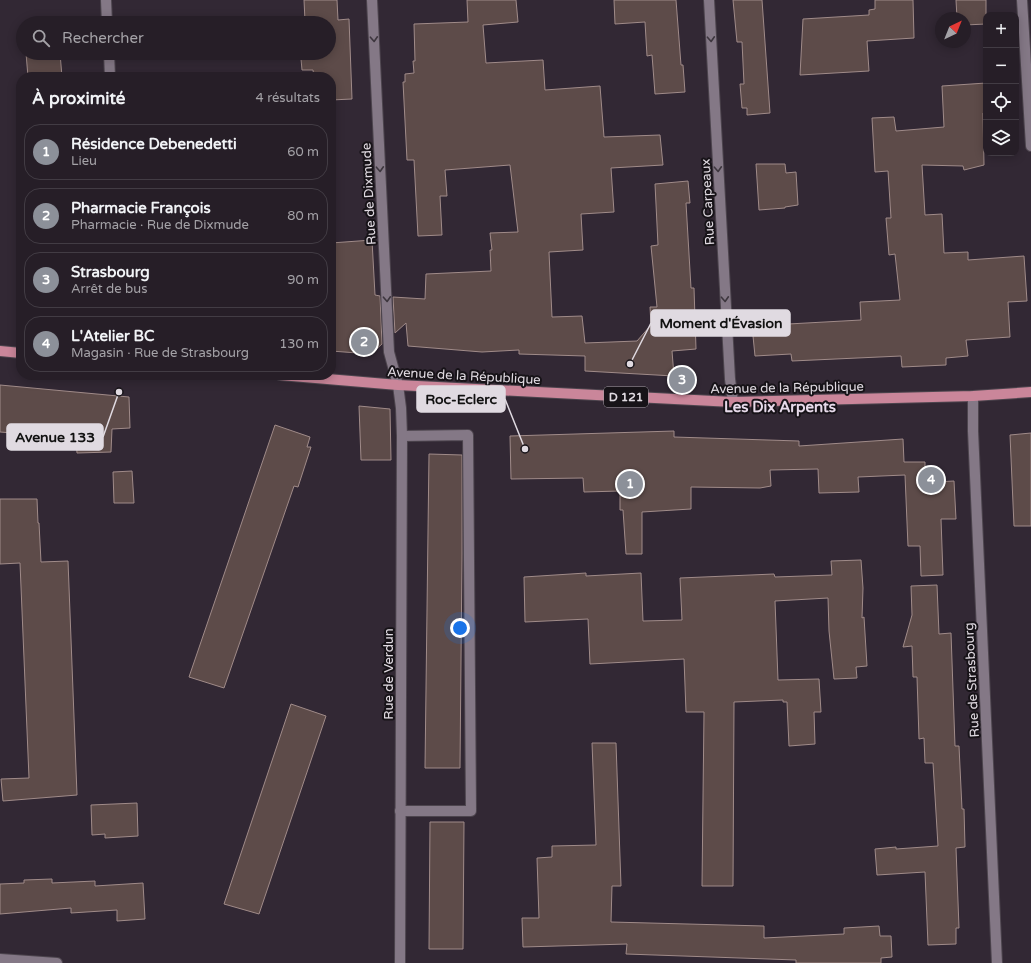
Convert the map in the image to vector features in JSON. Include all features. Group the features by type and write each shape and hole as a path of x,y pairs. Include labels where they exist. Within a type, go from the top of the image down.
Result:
{"main road":[{"path":"0,351 16,353"},
{"name":"Avenue de la République","path":"336,380 398,385 733,402 973,396 1031,392"}],"street":[{"path":"106,0 107,16"},
{"name":"Rue de Dixmude","path":"372,0 389,352 398,385"},
{"name":"Rue Carpeaux","path":"709,0 729,371 733,402"},
{"path":"1022,0 1031,146"},
{"path":"109,60 110,72"},
{"name":"Rue de Verdun","path":"398,385 402,436 400,963"},
{"name":"Rue de Strasbourg","path":"973,396 973,431 997,963"},
{"path":"400,811 471,811 468,435 402,436"},
{"path":"0,959 57,963"}],"building":[{"path":"304,0 337,0 338,20 349,19 352,99 336,100 336,72 313,72 313,70 302,70 301,60 336,60 336,16 305,16"},
{"path":"467,0 516,0 518,22 483,25 486,63 543,60 545,90 600,86 604,137 660,135 663,165 611,168 614,212 581,214 583,250 549,252 552,317 582,316 585,343 637,341 651,325 650,307 657,307 651,246 658,245 655,184 688,181 690,203 686,203 691,288 694,288 696,349 672,351 674,376 585,371 585,356 519,354 519,350 482,352 408,346 406,323 395,333 393,297 425,299 426,274 491,271 490,250 492,250 490,233 518,232 510,165 445,170 447,196 440,196 442,235 418,236 414,160 407,160 403,82 405,82 405,74 414,73 414,24 468,22"},
{"path":"614,0 676,0 681,65 683,65 685,92 655,94 652,55 647,56 645,22 615,24"},
{"path":"733,0 762,0 770,113 747,115 747,108 742,108 740,84 744,84 742,42 737,42"},
{"path":"875,0 913,0 914,38 867,41 869,71 800,75 803,19 869,15 869,10 875,9"},
{"path":"956,0 986,0 986,12 983,12 983,24 971,25 971,12 957,12"},
{"path":"27,60 61,60 62,72 28,72"},
{"path":"983,83 984,165 964,170 963,166 922,165 925,215 942,214 944,253 968,252 968,260 1024,256 1027,301 1008,302 1010,337 966,340 968,356 946,358 946,365 902,367 901,356 792,361 791,354 755,356 752,326 861,320 860,302 900,300 895,254 889,255 886,218 891,218 888,171 875,172 872,118 894,117 896,131 944,127 942,86"},
{"path":"756,164 785,164 786,173 796,172 798,205 785,208 759,210"},
{"path":"372,240 375,295 380,296 382,344 371,354 336,351 336,243"},
{"path":"0,385 129,397 130,428 112,429 111,452 77,453 76,438 0,432"},
{"path":"359,406 390,409 391,460 361,460"},
{"path":"275,425 310,437 307,447 311,447 298,487 294,486 224,688 189,677"},
{"path":"674,431 674,437 799,441 799,446 903,439 904,462 925,462 925,472 935,471 935,482 954,481 956,519 941,519 943,575 921,576 920,546 908,546 905,475 858,477 859,492 819,493 818,469 770,470 771,486 760,488 691,487 691,509 642,512 642,554 626,554 623,510 620,510 620,491 584,492 583,478 511,479 510,436"},
{"path":"1031,433 1031,526 1014,526 1010,435"},
{"path":"429,454 462,455 460,768 425,768"},
{"path":"132,471 134,503 114,503 113,472"},
{"path":"0,499 37,499 41,562 68,561 77,795 3,801 1,779 29,778 20,563 0,564"},
{"path":"861,560 863,588 862,618 864,617 867,666 856,667 857,678 834,679 829,631 828,598 775,601 778,680 819,679 821,712 814,712 815,744 789,746 787,702 783,702 783,700 734,702 733,886 702,886 704,712 686,712 684,659 590,664 588,619 525,622 524,577 586,573 586,576 641,573 643,621 682,620 680,578 774,574 775,577 832,575 831,561"},
{"path":"937,585 939,634 951,633 955,746 959,746 962,809 964,809 965,847 956,848 959,928 956,928 956,944 928,945 925,872 877,875 875,849 938,846 933,763 925,763 924,738 919,739 917,677 913,677 912,646 903,647 912,615 911,586"},
{"path":"291,704 326,716 259,914 224,904"},
{"path":"592,743 616,743 621,886 612,886 611,922 764,926 764,938 844,934 844,928 879,926 880,936 891,936 892,957 881,958 881,963 796,963 796,960 626,954 627,944 523,947 522,918 539,918 537,858 552,857 552,846 596,845"},
{"path":"137,803 138,836 105,838 105,834 92,835 91,805"},
{"path":"430,822 464,822 463,949 429,949"},
{"path":"52,879 52,883 95,881 95,886 143,883 145,919 117,921 117,910 71,913 71,908 0,914 0,884 24,883 24,880"}],"place":[{"name":"Pharmacie François","path":"364,342"},
{"name":"Moment d'Évasion","path":"630,364"},
{"name":"Strasbourg","path":"682,380"},
{"name":"Avenue 133","path":"119,392"},
{"name":"Roc-Eclerc","path":"525,449"},
{"name":"L'Atelier BC","path":"931,480"},
{"name":"Résidence Debenedetti","path":"630,484"}],"district":[{"name":"Les Dix Arpents","path":"780,407"}]}
